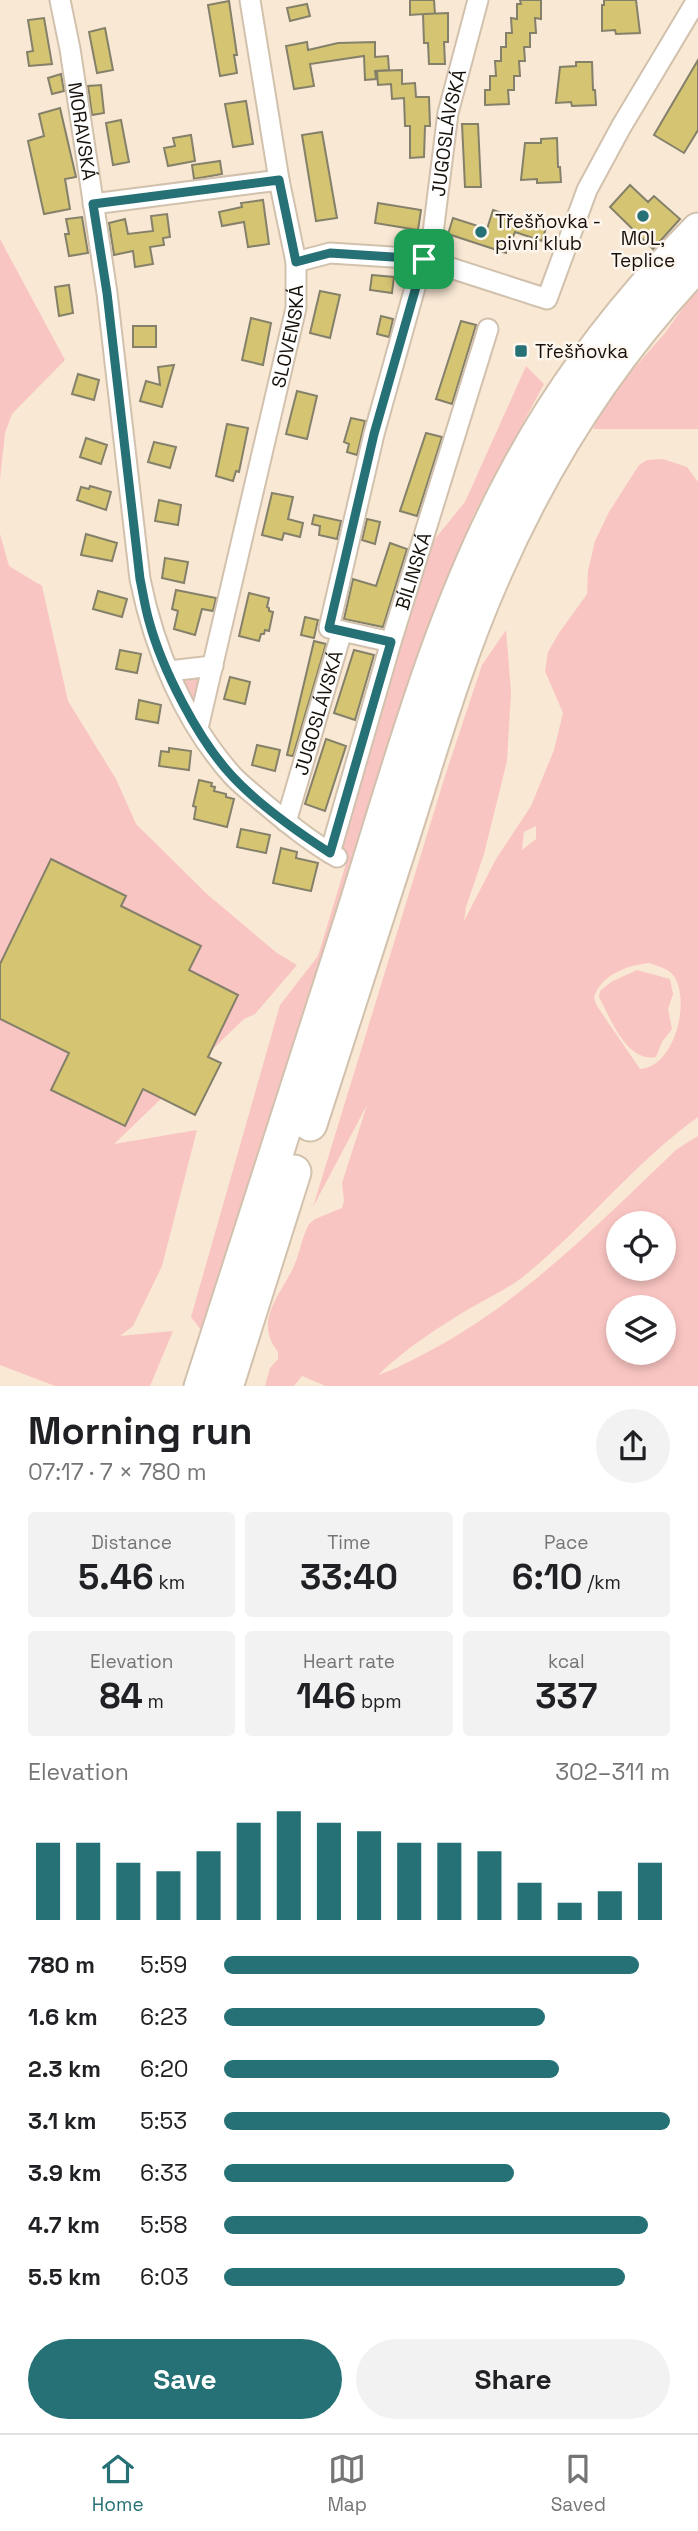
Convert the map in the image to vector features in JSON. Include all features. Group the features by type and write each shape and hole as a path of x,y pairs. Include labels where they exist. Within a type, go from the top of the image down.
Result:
{"highway":[{"path":"201,1386 402,760 473,560 515,475 556,403 618,319 698,230"},
{"path":"226,1386 429,756 476,618 495,572 547,466 599,384 654,312 698,264"}],"street":[{"name":"MORAVSKÁ","path":"60,0 70,49 107,293 140,579 149,622 181,699 233,777 286,822 334,855"},
{"name":"SLOVENSKÁ","path":"198,728 296,308 296,262 279,180 250,0"},
{"name":"JUGOSLÁVSKÁ","path":"286,822 342,631 329,628 374,434 424,259 432,241 448,113 478,0"},
{"path":"296,262 330,253 424,259 547,299 587,190 621,127 697,0"},
{"path":"93,204 279,180"},
{"name":"BÍLINSKÁ","path":"334,855 391,642 488,329"},
{"path":"342,631 391,642"},
{"path":"169,671 213,666"}],"shaded area":[{"path":"0,239 65,360 12,414 5,433 0,479"},
{"path":"698,287 698,429 593,429 606,400 665,333"},
{"path":"526,366 544,384 473,516 436,612 252,1190 201,1330 191,1317 280,1005 318,956 348,857 336,841 425,551 465,502"},
{"path":"663,459 687,467 698,482 698,1117 652,1154 568,1237 524,1276 436,1330 378,1375 435,1348 501,1306 606,1217 606,1281 676,1281 676,1211 612,1211 677,1149 698,1136 698,1386 326,1386 302,1376 294,1386 265,1386 270,1368 278,1359 278,1352 268,1329 272,1308 294,1266 309,1224 342,1208 342,1183 367,1105 313,1207 445,776 482,665 506,630 511,692 507,761 464,921 496,859 531,806 554,750 563,713 545,671 548,652 587,594 588,571 595,541 609,512 639,465 647,460","holes":["536,826 536,839 522,850 524,832","649,963 662,967 673,975 678,986 680,1015 676,1031 662,1057 652,1066 640,1069 594,998 602,983 624,969"]},
{"path":"0,534 9,566 42,586 68,701 116,779 136,824 208,895 277,953 297,965 255,1014 244,1019 114,1144 197,1130 162,1266 133,1326 120,1336 173,1331 150,1386 55,1386 0,1365"},
{"path":"187,675 201,680 202,696 192,705 182,680"},
{"path":"637,970 670,979 673,994 668,1009 672,1029 662,1042 656,1057 645,1057 628,1046 614,1027 599,997 600,991 611,982"}],"building":[{"path":"410,0 434,0 435,14 448,13 448,42 444,42 445,64 429,64 428,43 424,43 423,14 410,15"},
{"path":"520,0 541,0 541,19 535,18 536,33 530,33 530,47 524,47 525,61 519,61 520,76 514,76 514,90 508,90 509,104 485,105 485,90 490,90 490,76 496,76 495,61 501,61 501,47 506,47 506,33 512,33 511,18 517,19 517,4 521,4"},
{"path":"604,0 636,0 640,33 616,34 615,30 602,31"},
{"path":"229,1 237,73 220,76 208,5"},
{"path":"307,4 310,16 290,21 287,8"},
{"path":"44,18 52,64 29,66 27,52 33,51 28,20"},
{"path":"105,28 113,70 97,73 89,32"},
{"path":"307,42 308,50 338,43 375,42 375,57 388,56 389,70 375,71 376,79 365,80 364,56 310,64 314,86 294,89 286,46"},
{"path":"698,60 698,130 684,153 654,135"},
{"path":"576,62 592,62 596,105 572,106 571,102 556,103 560,67 576,66"},
{"path":"402,70 402,84 415,83 416,97 429,97 430,126 425,126 424,157 410,158 410,126 405,126 404,98 392,99 391,84 378,85 377,71"},
{"path":"61,74 64,91 52,94 48,78"},
{"path":"101,85 104,113 92,115 88,86"},
{"path":"246,101 253,144 233,147 225,104"},
{"path":"60,108 76,177 65,179 70,209 44,214 28,141 44,136 39,114"},
{"path":"121,120 129,162 113,165 106,123"},
{"path":"462,124 478,124 481,187 465,187"},
{"path":"322,132 337,218 316,221 302,135"},
{"path":"191,135 195,161 168,166 164,148 175,146 173,138"},
{"path":"557,138 561,182 537,183 537,179 521,180 525,143 541,143 541,139"},
{"path":"220,161 222,174 194,179 192,165"},
{"path":"630,185 648,202 654,196 680,219 653,249 610,207"},
{"path":"263,200 269,244 248,247 244,222 222,226 219,212 242,207 241,203"},
{"path":"378,203 421,210 418,230 375,223"},
{"path":"493,210 546,228 542,241 515,232 506,253 448,234 453,218 487,229"},
{"path":"167,214 170,237 163,238 164,245 150,247 153,264 135,267 133,251 114,255 109,223 125,219 128,234 153,231 151,216"},
{"path":"82,217 88,253 69,256 65,234 69,234 66,219"},
{"path":"372,275 394,277 392,293 370,290"},
{"path":"69,285 73,313 59,316 55,287"},
{"path":"320,291 340,295 330,338 310,333"},
{"path":"381,316 393,319 389,337 377,334"},
{"path":"251,318 271,323 263,365 242,360"},
{"path":"461,321 476,325 452,404 436,399"},
{"path":"133,326 156,326 156,347 133,347"},
{"path":"174,365 162,407 140,401 146,381 160,385 158,367"},
{"path":"78,374 99,380 94,400 72,394"},
{"path":"297,391 317,396 307,439 286,434"},
{"path":"351,418 365,421 357,455 347,452 349,444 344,442"},
{"path":"227,424 248,428 239,472 236,471 233,481 216,476"},
{"path":"426,433 442,437 417,516 400,511"},
{"path":"86,438 107,445 101,464 80,457"},
{"path":"154,442 176,447 170,468 148,462"},
{"path":"90,486 111,492 106,510 77,500 81,487 89,489"},
{"path":"272,493 293,497 288,519 303,523 300,537 284,533 282,540 262,535"},
{"path":"159,500 181,505 178,525 155,521"},
{"path":"314,515 341,521 337,539 319,535 320,526 312,524"},
{"path":"367,519 380,522 375,544 362,540"},
{"path":"86,534 117,543 112,561 81,555"},
{"path":"390,543 407,549 383,627 344,619 353,579 376,586"},
{"path":"165,558 188,562 184,583 162,578"},
{"path":"176,590 216,598 213,611 202,609 195,635 174,629 178,611 172,609"},
{"path":"98,591 127,599 122,617 93,609"},
{"path":"249,593 269,598 267,607 273,612 269,631 265,630 264,634 261,634 259,641 239,636"},
{"path":"305,617 318,620 314,638 301,635"},
{"path":"314,641 326,644 293,756 287,755"},
{"path":"120,650 141,654 137,673 116,669"},
{"path":"354,650 374,655 355,720 334,713"},
{"path":"230,677 250,682 245,704 224,699"},
{"path":"139,700 161,705 158,723 136,719"},
{"path":"326,739 346,746 325,811 305,804"},
{"path":"257,745 280,750 275,771 252,765"},
{"path":"169,748 191,751 189,770 159,766 161,751 169,752"},
{"path":"199,780 212,783 214,791 234,799 227,827 194,819 196,807 193,806"},
{"path":"241,829 270,835 266,853 237,847"},
{"path":"281,848 297,852 296,858 318,863 311,891 273,883"},
{"path":"51,859 126,896 121,906 201,946 189,970 238,995 208,1057 221,1063 195,1115 143,1089 125,1126 51,1090 69,1053 0,1019 0,964"}],"place":[{"name":"MOL, Teplice","path":"643,216"},
{"name":"Třešňovka - pivní klub","path":"481,232"},
{"name":"Třešňovka","path":"521,351"}],"route":[{"path":"279,180 296,262 330,253 424,259 374,434 329,628 391,642 330,853 295,830 233,777 181,699 149,622 140,579 107,293 93,204 279,180"}]}
